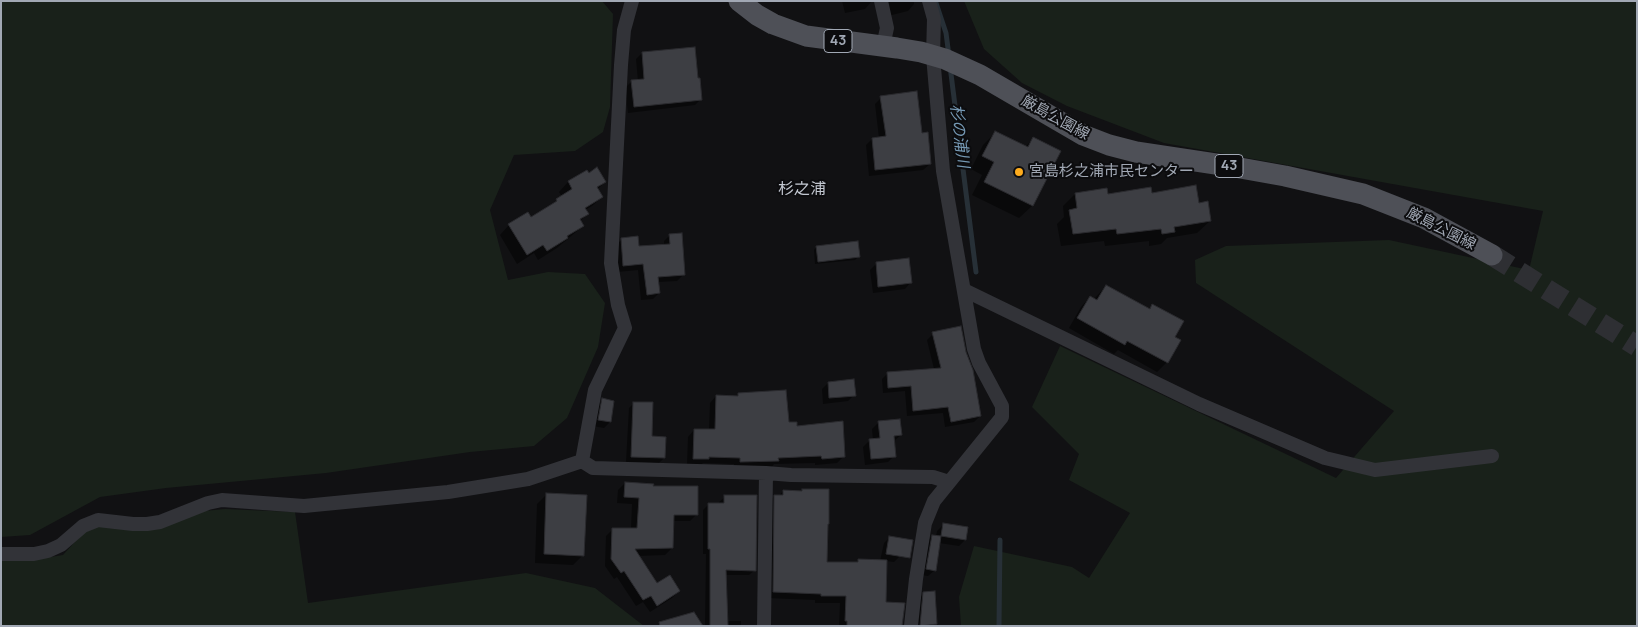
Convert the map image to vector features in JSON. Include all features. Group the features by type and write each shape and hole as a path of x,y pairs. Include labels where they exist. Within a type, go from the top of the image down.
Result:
{"main road":[{"name":"厳島公園線","path":"739,1 758,15 789,31 823,39 883,46 939,57 971,70 1082,135 1109,145 1136,152 1285,176 1364,194 1424,218 1492,255"}],"street":[{"path":"582,461 595,390 625,328 618,306 611,263 621,65 624,30 632,1"},
{"path":"881,1 887,28 883,46"},
{"path":"911,626 925,523 934,500 1002,417 1002,406 979,363 974,349 943,171 939,57 934,18 929,1"},
{"path":"964,290 1199,404 1325,458 1375,470 1492,456"},
{"path":"582,461 592,468 791,475 933,477 949,482"},
{"path":"1,554 34,554 48,551 61,545 83,526 98,520 133,524 160,522 201,505 222,500 304,506 448,492 528,479 582,461"},
{"path":"764,626 766,473"}],"shaded area":[{"path":"1,1 602,1 613,14 610,107 603,132 575,151 514,155 490,210 508,280 548,272 585,274 605,303 598,347 567,418 534,446 470,452 326,473 166,488 100,497 30,535 1,537"},
{"path":"964,1 1637,1 1637,626 961,626 959,597 974,546 1072,567 1089,578 1130,513 1069,480 1079,454 1032,407 1060,346 1336,478 1394,411 1196,283 1195,260 1226,246 1389,240 1529,270 1543,211 1164,143 1067,106 1022,83 984,49"},
{"path":"225,509 295,512 308,603 526,573 595,588 644,626 1,626 1,561 38,559 63,555 82,534 99,525 137,531 162,528 193,512"}],"building":[{"path":"695,47 702,100 634,107 631,80 644,79 642,52"},
{"path":"917,91 922,133 928,132 931,164 875,170 872,138 886,136 880,96"},
{"name":"宮島杉之浦市民センター","path":"995,131 1028,147 1033,137 1061,151 1033,206 984,182 994,162 982,156"},
{"path":"597,167 606,182 597,187 603,197 585,208 589,214 580,219 584,226 547,251 543,245 527,255 508,224 528,212 531,217 557,201 556,199 572,189 568,181 587,170 589,173"},
{"path":"1196,185 1199,203 1208,201 1211,221 1174,227 1175,232 1162,234 1161,229 1117,234 1116,229 1073,234 1069,210 1077,208 1075,193 1107,188 1108,194 1151,187 1152,193"},
{"path":"682,233 685,275 658,277 660,293 647,295 643,264 623,266 621,238 638,236 639,246 670,244 669,234"},
{"path":"858,241 860,257 818,262 816,246"},
{"path":"909,258 912,283 878,287 876,262"},
{"path":"1106,285 1150,309 1152,304 1184,321 1175,337 1181,340 1168,363 1127,341 1125,345 1077,318 1090,296 1097,300"},
{"path":"961,326 966,352 973,370 981,416 951,422 948,407 913,411 911,386 888,388 887,372 941,368 932,332"},
{"path":"854,379 856,396 829,398 828,382"},
{"path":"786,390 789,422 797,422 797,426 843,421 845,457 822,459 821,456 778,458 779,461 740,462 740,458 709,457 709,459 693,459 694,429 715,429 716,395 738,396 738,393"},
{"path":"602,398 614,401 611,422 598,420"},
{"path":"633,402 653,402 652,436 666,437 665,458 631,457"},
{"path":"900,419 902,435 894,436 896,457 871,459 869,439 880,438 878,421"},
{"path":"625,482 654,484 653,486 698,486 698,515 674,515 673,548 635,549 657,583 670,575 680,591 657,606 651,596 643,600 624,571 621,573 611,559 612,528 637,528 639,498 624,497"},
{"path":"802,489 829,489 827,562 858,562 858,559 887,560 886,602 905,603 902,626 847,626 847,621 845,621 846,596 773,592 774,495 783,495 783,490 802,491"},
{"path":"546,493 587,495 584,556 544,554"},
{"path":"724,495 757,495 756,571 726,570 728,626 710,626 708,503 724,503"},
{"path":"943,523 968,527 966,540 941,536"},
{"path":"932,535 941,536 936,571 926,569"},
{"path":"889,536 913,540 910,558 886,554"},
{"path":"935,591 937,624 920,626 923,592"},
{"path":"694,612 703,626 660,626 659,622"}],"waterway":[{"name":"杉の浦川","path":"936,3 946,33 949,56"},
{"name":"杉の浦川","path":"950,66 976,272"},
{"name":"杉の浦川","path":"999,626 1000,540"}],"tunnel":[{"path":"1492,255 1637,346"}],"place":[{"name":"宮島杉之浦市民センター","path":"1019,172"}],"district":[{"name":"杉之浦","path":"802,190"}]}
